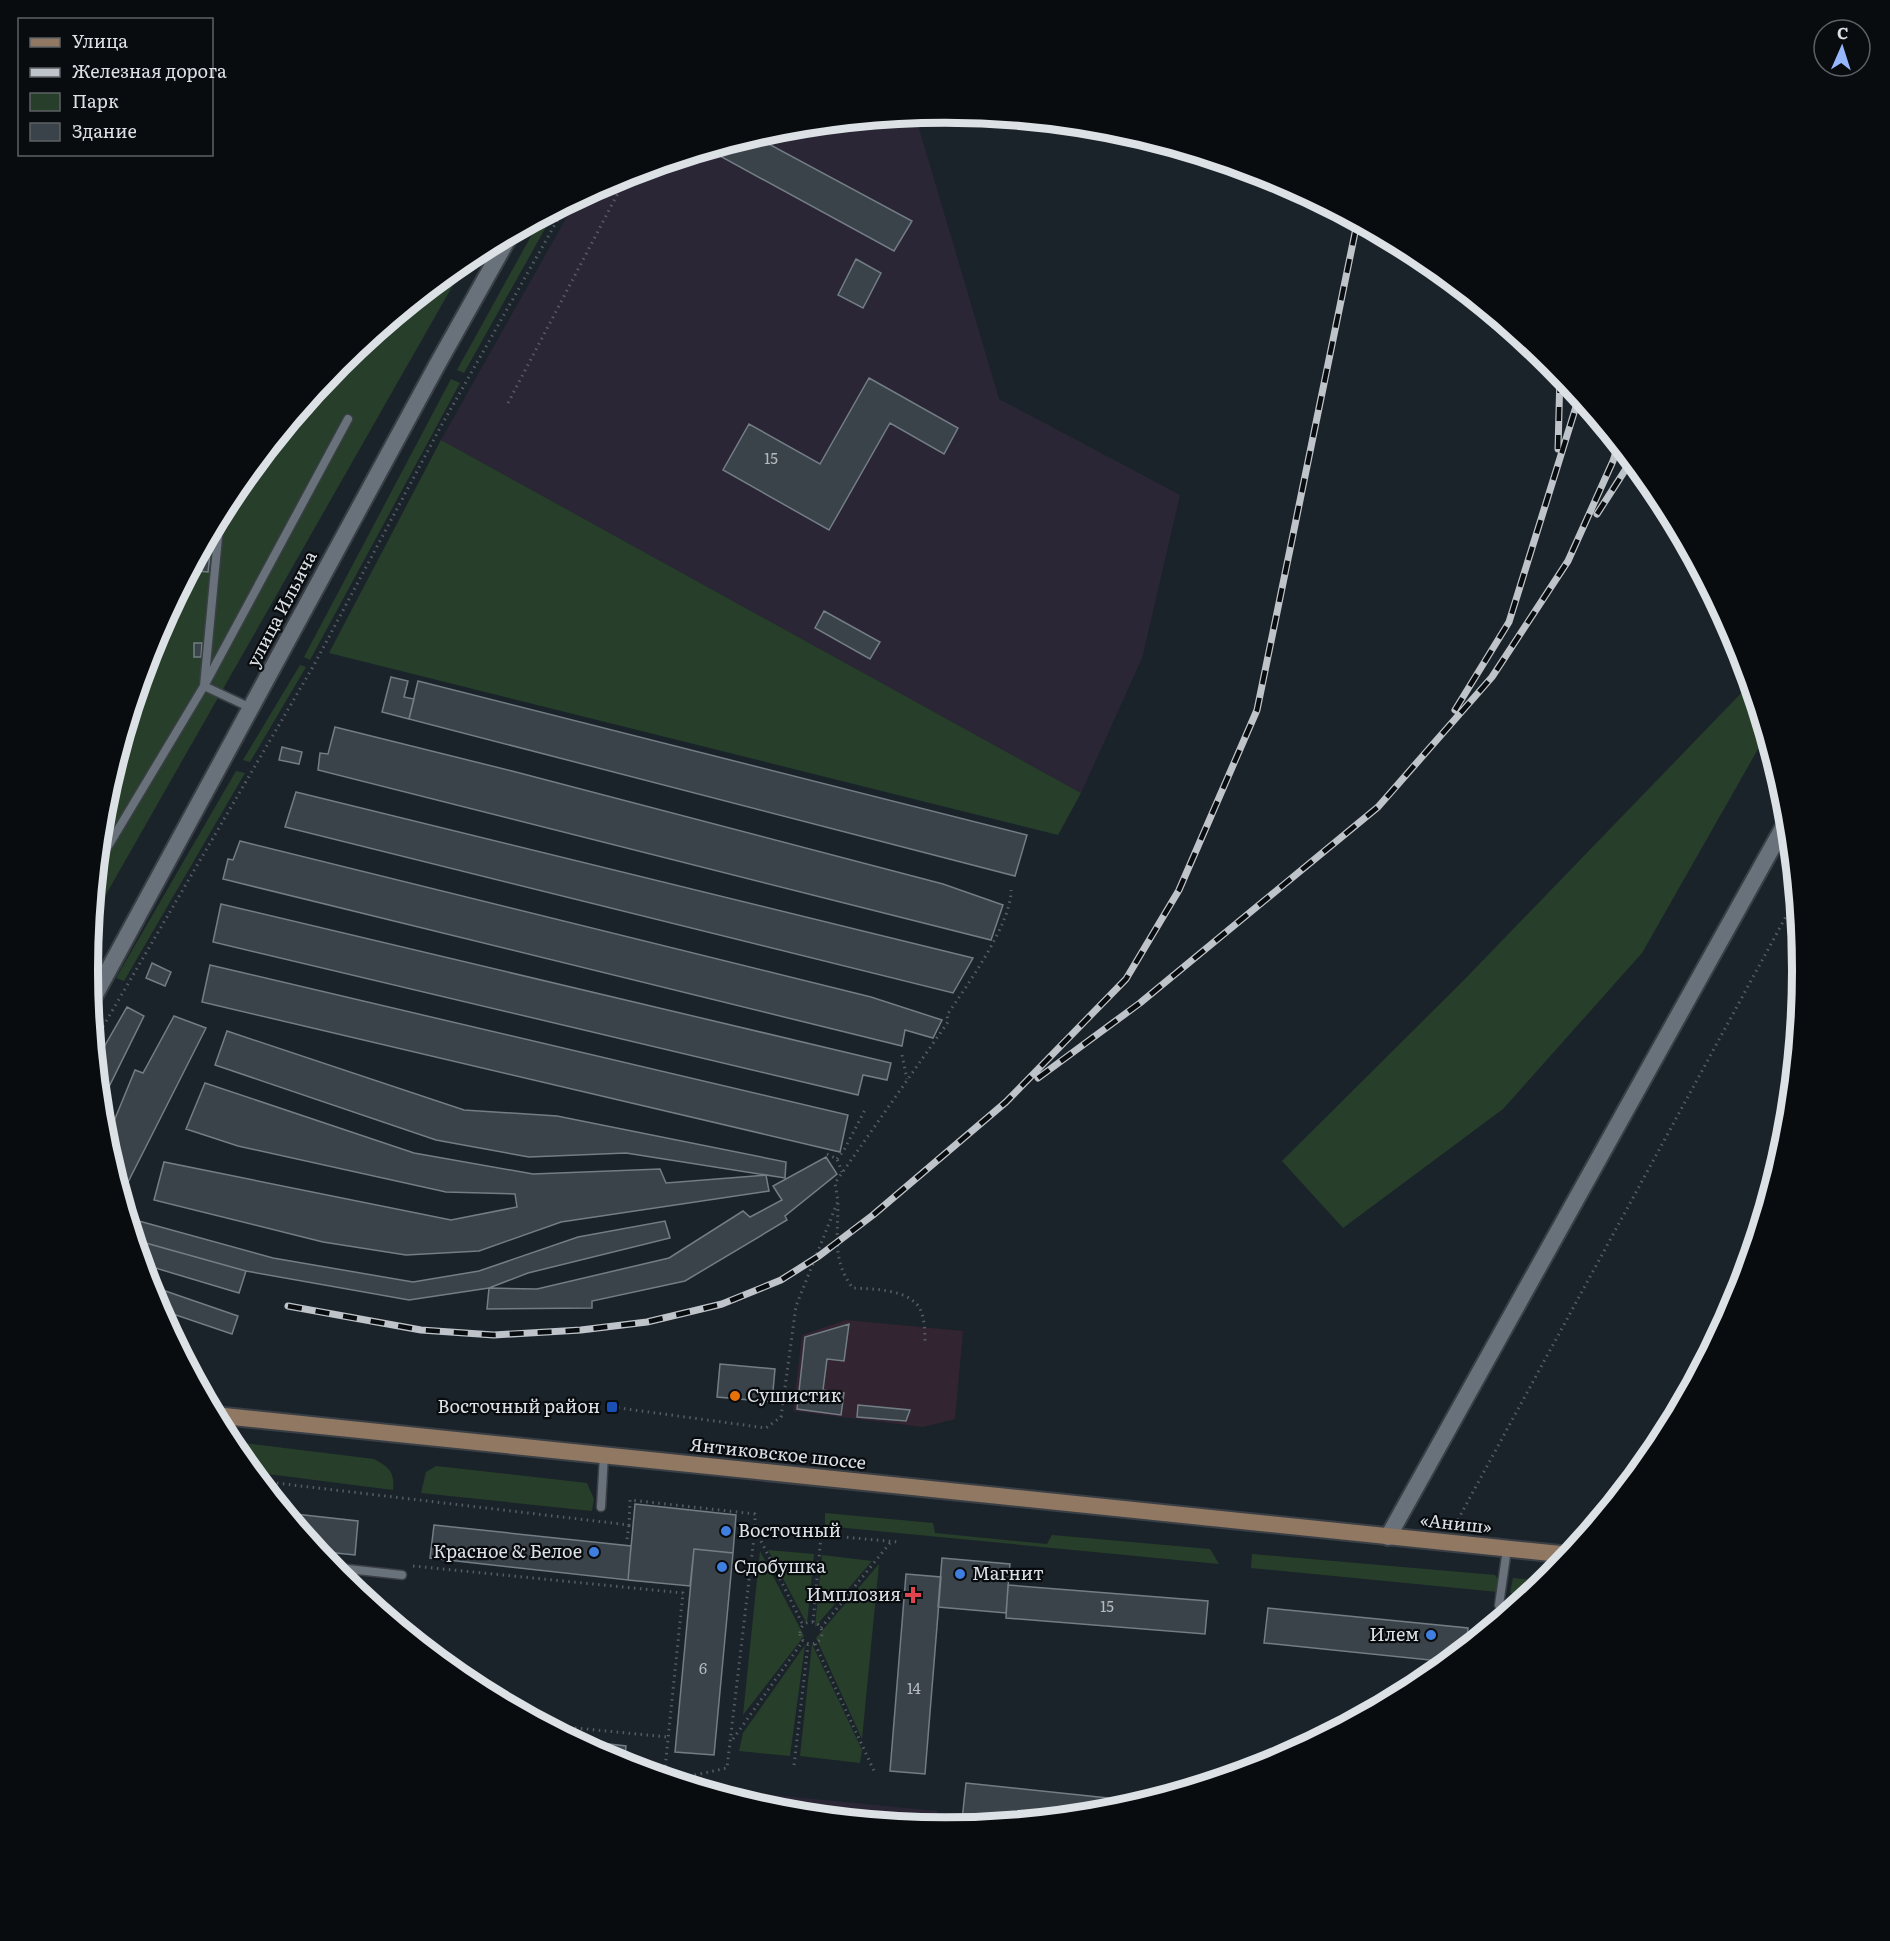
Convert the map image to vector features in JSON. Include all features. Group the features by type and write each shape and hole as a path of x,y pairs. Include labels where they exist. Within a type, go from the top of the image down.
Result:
{"main road":[{"name":"Янтиковское шоссе","path":"225,1416 1338,1531"},
{"name":"«Аниш»","path":"1338,1531 1559,1554"}],"street":[{"name":"улица Ильича","path":"98,989 502,248"},
{"path":"1388,1537 1780,832"}],"lane":[{"path":"107,848 204,686 348,419"},
{"path":"204,686 218,535"},
{"path":"204,686 251,708"},
{"path":"601,1507 604,1455"},
{"path":"1499,1605 1507,1549"},
{"path":"345,1569 402,1575"}],"path":[{"path":"508,403 621,188"},
{"path":"100,1032 314,665 440,428 560,215"},
{"path":"925,1344 920,1308 909,1298 869,1289 853,1288 843,1276 838,1257 838,1201 835,1183 948,1022 947,1015 1002,927 1011,902 1011,890"},
{"path":"1446,1543 1790,909"},
{"path":"902,1055 907,1079"},
{"path":"837,1159 866,1108"},
{"path":"827,1154 837,1159 843,1172"},
{"path":"612,1407 766,1428 781,1417 796,1306 838,1201"},
{"path":"270,1482 629,1525"},
{"path":"627,1539 630,1500 756,1514 727,1768 686,1777"},
{"path":"755,1530 898,1542"},
{"path":"755,1530 803,1625"},
{"path":"813,1622 821,1536"},
{"path":"821,1628 890,1542"},
{"path":"403,1565 683,1593 666,1770"},
{"path":"813,1622 821,1628 822,1635 815,1644 808,1645 803,1641 800,1631 803,1625 813,1622"},
{"path":"732,1740 803,1641"},
{"path":"815,1644 875,1773"},
{"path":"794,1765 808,1645"},
{"path":"562,1727 668,1737"}],"shaded area":[{"path":"918,124 999,399 1180,495 1142,658 1081,793 441,440 571,210 673,168 726,152 780,139 834,130"},
{"path":"846,1320 963,1331 955,1419 923,1427 793,1411 802,1335"},
{"path":"737,1792 937,1811 937,1818 834,1811"}],"green space":[{"path":"549,222 464,373 457,370 535,229"},
{"path":"457,278 100,905 114,805 126,751 142,698 162,646 211,547 240,500 308,412 386,333"},
{"path":"451,379 460,383 310,660 304,657"},
{"path":"441,440 1081,793 1058,835 329,653"},
{"path":"300,665 306,667 250,762 243,760"},
{"path":"1745,689 1762,743 1642,953 1503,1109 1343,1228 1282,1161 1465,979"},
{"path":"236,771 245,773 124,981 116,978"},
{"path":"241,1443 374,1459 392,1474 393,1490 264,1474"},
{"path":"436,1466 587,1483 594,1499 592,1511 421,1493 426,1472"},
{"path":"825,1513 933,1523 935,1533 1047,1544 1052,1535 1210,1549 1219,1564 825,1526"},
{"path":"768,1550 814,1554 807,1624"},
{"path":"760,1551 804,1636 743,1715"},
{"path":"1252,1554 1495,1575 1498,1580 1498,1592 1251,1568"},
{"path":"822,1555 872,1561 815,1627"},
{"path":"879,1564 862,1739 816,1638"},
{"path":"1513,1578 1534,1580 1519,1594 1510,1593"},
{"path":"812,1644 862,1750 860,1763 800,1756"},
{"path":"805,1645 790,1756 739,1751 743,1733"}],"building":[{"path":"766,142 912,221 894,251 717,155"},
{"path":"856,259 881,273 863,308 838,295"},
{"path":"869,378 958,428 944,454 890,423 829,530 723,470 749,424 820,464"},
{"path":"207,554 210,554 208,572 198,571"},
{"path":"824,611 880,642 870,659 815,628"},
{"path":"194,643 202,643 201,657 194,657"},
{"path":"391,677 408,681 404,697 414,699 409,719 382,712"},
{"path":"418,681 1027,835 1015,876 409,719"},
{"path":"335,727 943,884 1003,905 991,940 318,770 320,753 328,754"},
{"path":"282,747 302,752 299,764 279,760"},
{"path":"296,792 973,958 953,993 285,827"},
{"path":"240,841 871,997 942,1020 933,1038 905,1030 902,1046 223,879 228,859 233,860"},
{"path":"221,904 891,1063 887,1080 863,1075 858,1095 213,942"},
{"path":"152,963 171,972 165,986 146,978"},
{"path":"210,965 848,1115 840,1152 202,1002"},
{"path":"127,1007 144,1016 107,1091 102,1051"},
{"path":"174,1016 206,1028 125,1187 112,1125 135,1070 143,1073"},
{"path":"227,1031 464,1110 557,1116 786,1162 785,1178 626,1153 529,1157 436,1140 215,1065"},
{"path":"205,1083 414,1153 533,1174 660,1169 666,1183 766,1175 769,1191 561,1222 479,1251 406,1255 323,1242 154,1200 164,1162 451,1220 517,1207 515,1194 446,1192 238,1146 186,1129"},
{"path":"826,1157 837,1174 785,1216 787,1220 685,1281 592,1301 592,1308 487,1309 489,1288 537,1289 669,1258 743,1211 750,1217 782,1200 773,1186"},
{"path":"135,1220 273,1258 413,1282 479,1271 578,1237 665,1221 670,1238 528,1273 489,1288 409,1300 246,1271 142,1242"},
{"path":"142,1242 246,1271 239,1293 151,1267"},
{"path":"160,1289 238,1316 232,1334 170,1313"},
{"path":"849,1324 844,1361 827,1359 823,1390 844,1393 841,1415 797,1409 805,1337"},
{"path":"720,1364 775,1369 772,1402 717,1397"},
{"path":"858,1405 910,1410 906,1421 857,1417"},
{"path":"635,1504 736,1515 733,1553 694,1549 690,1586 628,1580"},
{"path":"296,1514 358,1521 355,1555 330,1552"},
{"path":"434,1525 631,1546 628,1580 430,1558"},
{"path":"694,1549 733,1553 714,1755 675,1752"},
{"path":"942,1558 1010,1564 1006,1613 938,1607"},
{"path":"906,1574 941,1577 925,1774 890,1771"},
{"path":"1008,1585 1208,1601 1205,1634 1006,1618"},
{"path":"1268,1608 1468,1628 1467,1638 1436,1661 1264,1643"},
{"path":"597,1743 626,1746 625,1755"},
{"path":"966,1783 1121,1799 1056,1811 962,1817"}],"railway":[{"path":"288,1306 421,1330 494,1335 581,1330 647,1322 722,1304 781,1280 819,1256 873,1215 1006,1102 1126,979 1179,890 1257,710 1356,230"},
{"path":"1558,449 1560,388"},
{"path":"1455,710 1509,622 1576,406"},
{"path":"1038,1078 1140,1003 1378,807 1492,677 1568,561 1615,453"},
{"path":"1597,514 1627,468"}],"place":[{"name":"Сушистик","path":"735,1396"},
{"name":"Восточный район","path":"612,1407"},
{"name":"Восточный","path":"726,1531"},
{"name":"Красное & Белое","path":"594,1552"},
{"name":"Сдобушка","path":"722,1567"},
{"name":"Магнит","path":"960,1574"},
{"name":"Имплозия","path":"913,1595"},
{"name":"Илем","path":"1431,1635"}]}
